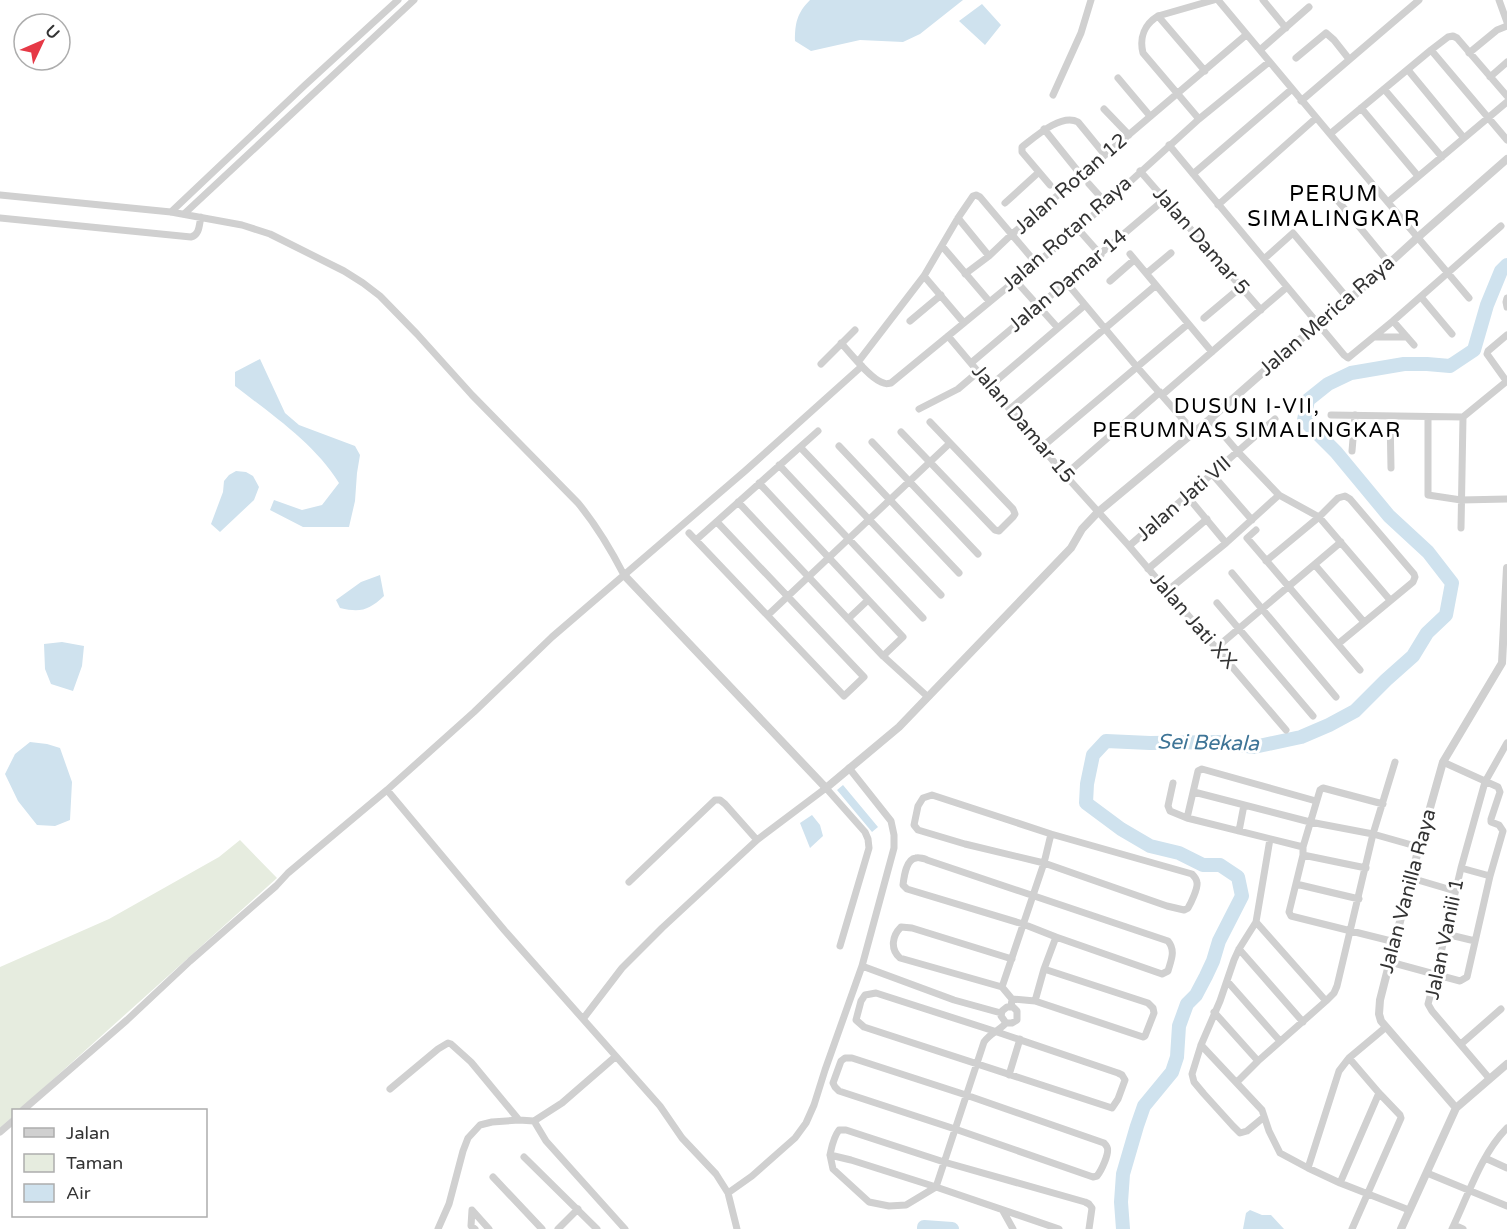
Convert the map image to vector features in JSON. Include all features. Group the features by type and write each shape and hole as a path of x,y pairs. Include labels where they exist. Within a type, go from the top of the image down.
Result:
{"street":[{"path":"171,212 398,0"},
{"path":"184,214 414,0"},
{"path":"1053,95 1081,33 1090,0"},
{"path":"1199,118 1143,53 1144,31 1146,25 1158,16 1216,0 1469,298"},
{"path":"1301,101 1419,0"},
{"path":"1267,2 1287,28"},
{"path":"1469,53 1507,24 1503,4"},
{"path":"1260,50 1309,7"},
{"path":"1158,16 1205,71"},
{"path":"1296,58 1326,33 1349,59"},
{"name":"Jalan Rotan 12","path":"965,274 989,256 1246,35"},
{"path":"1330,134 1448,37 1457,38 1507,96"},
{"path":"350,44 358,52"},
{"path":"1431,50 1507,140"},
{"name":"Jalan Rotan Raya","path":"860,364 879,381 884,384 891,383 1078,229 1199,118 1269,62"},
{"path":"1491,77 1507,62"},
{"path":"1407,70 1464,138"},
{"path":"1118,78 1150,116"},
{"path":"1193,174 1292,89"},
{"path":"1384,89 1442,156"},
{"path":"1388,202 1507,102"},
{"path":"1361,108 1418,176"},
{"path":"1104,109 1129,135"},
{"path":"1218,205 1316,118"},
{"path":"1050,185 1022,152 1023,147 1044,129 1072,119 1078,122 1105,155"},
{"path":"1044,129 1081,176"},
{"path":"1170,145 1348,358 1501,226"},
{"name":"Jalan Merica Raya","path":"826,788 899,727 1071,548 1082,529 1098,512 1349,300 1507,159"},
{"name":"Jalan Damar 5","path":"1140,171 1261,310"},
{"path":"1005,203 1039,172"},
{"path":"1089,184 1106,203"},
{"path":"0,195 171,212 242,225 270,234 344,271 380,296 593,521 624,575 865,832 869,848 840,946"},
{"path":"25,1109 127,1020 288,873 387,790 474,712 552,637 745,471 860,364 924,276 973,196 980,197 1036,263"},
{"path":"1334,196 1389,263"},
{"name":"Jalan Damar 14","path":"971,363 1165,199"},
{"path":"0,218 191,237 198,234 201,217"},
{"path":"958,218 989,256"},
{"path":"1078,229 1101,255"},
{"path":"1264,259 1293,233 1349,300"},
{"path":"942,246 989,301"},
{"path":"1147,273 1171,253"},
{"path":"1110,281 1132,257 1212,352"},
{"path":"924,276 964,323"},
{"path":"1015,280 1058,328"},
{"path":"1066,282 1194,432"},
{"path":"1010,409 1155,286"},
{"path":"1204,318 1241,286"},
{"path":"1065,475 1287,287"},
{"path":"910,321 941,295"},
{"path":"1421,297 1452,334"},
{"path":"1507,298 1507,307"},
{"path":"990,386 1085,305"},
{"path":"1393,321 1413,345"},
{"path":"1042,447 1188,324"},
{"path":"821,364 855,330"},
{"path":"1331,415 1463,417 1507,382 1487,354 1507,335"},
{"name":"Jalan Damar 15","path":"948,336 1098,512"},
{"path":"1375,336 1407,338"},
{"path":"841,343 860,364"},
{"path":"920,409 958,389 978,372"},
{"path":"1352,451 1355,415"},
{"path":"1390,416 1391,468"},
{"path":"1461,528 1463,417"},
{"path":"1428,418 1428,495 1461,500 1507,499"},
{"path":"1210,419 1279,495 1319,517 1390,600"},
{"name":"Jalan Jati VII","path":"1129,546 1275,419"},
{"path":"901,432 995,530 999,531 1015,514 1013,509 930,422"},
{"path":"696,540 818,431"},
{"path":"872,441 978,554"},
{"path":"768,615 950,443"},
{"path":"839,446 959,573"},
{"path":"800,447 941,595"},
{"path":"779,465 923,618"},
{"path":"1212,474 1252,520"},
{"path":"759,483 903,637 882,656"},
{"path":"1167,591 1226,543 1279,495"},
{"path":"1187,496 1226,543"},
{"path":"1266,561 1338,498 1345,496 1357,507 1415,577 1413,582 1338,644"},
{"path":"738,502 882,656 928,697"},
{"name":"Jalan Jati XX","path":"1098,512 1286,730"},
{"path":"1148,569 1207,519"},
{"path":"689,533 844,696 864,677 717,522"},
{"path":"1256,530 1246,538 1360,670"},
{"path":"1216,648 1341,542"},
{"path":"1315,565 1364,622"},
{"path":"1504,663 1507,568"},
{"path":"1232,573 1336,697"},
{"path":"848,619 868,600"},
{"path":"1216,603 1313,716"},
{"name":"Jalan Vanilla Raya","path":"1455,1108 1381,1021 1379,1014 1382,988 1443,762 1504,663"},
{"name":"Jalan Vanili 1","path":"1489,1078 1429,1007 1429,999 1455,891 1485,782 1507,743"},
{"path":"1237,1082 1258,1060 1334,993 1359,899 1373,834 1395,762"},
{"path":"1390,962 1460,981 1465,979 1503,831 1491,822 1500,789 1443,762"},
{"path":"728,1193 752,1176 795,1138 806,1123 862,966 894,848 894,835 891,821 849,768"},
{"path":"1187,818 1198,771 1202,769 1316,801"},
{"path":"1173,783 1169,810 1187,818 1270,839 1303,851 1366,868"},
{"path":"583,1019 622,968 662,928 757,840 826,788"},
{"path":"1383,804 1323,788 1318,792 1289,910 1291,916 1395,942"},
{"path":"387,790 505,931 660,1106 682,1138 716,1174 728,1193 737,1229"},
{"path":"1194,792 1419,847"},
{"path":"932,795 1051,834 1192,874 1198,883 1191,903 1184,910 1044,863 918,830 914,825 918,806 923,798 932,795"},
{"path":"629,882 715,800 720,800 725,804 757,840"},
{"path":"1239,831 1245,805"},
{"path":"1044,969 1148,1003 1154,1013 1145,1036 1035,1001 1011,1003 1001,1013 1002,1019 1006,1023 1012,1023 1018,1017 1017,1011 1011,1003 1002,987 1044,863 1051,834"},
{"path":"1264,1117 1247,1131 1240,1132 1204,1094 1192,1077 1201,1045 1239,949 1256,922 1270,839"},
{"path":"917,857 1033,895 1168,941 1173,953 1168,971 1162,974 1023,924 907,889 903,885 908,865 912,859 917,857"},
{"path":"1461,868 1490,876"},
{"path":"1411,878 1455,891"},
{"path":"1296,884 1359,899"},
{"path":"1256,922 1326,1001"},
{"path":"1002,987 900,958 892,946 897,931 901,927 912,928 1012,959"},
{"path":"1446,934 1475,941"},
{"path":"1035,1001 1056,937"},
{"path":"1239,949 1303,1022"},
{"path":"862,966 954,1000 1001,1013"},
{"path":"1227,981 1280,1041"},
{"path":"876,993 994,1031 1122,1075 1125,1080 1118,1100 1112,1108 864,1027 856,1020 865,995 876,993"},
{"path":"1461,1044 1501,1009"},
{"path":"1214,1012 1258,1060"},
{"path":"1006,1023 984,1042 966,1095 955,1129 944,1162 936,1186 906,1205 889,1206 869,1202 833,1169 830,1155 833,1140 839,1130 846,1130 944,1162 1085,1202 1092,1208 1089,1229"},
{"path":"1308,1168 1339,1071 1349,1058 1386,1027"},
{"path":"1010,1075 1020,1040"},
{"path":"390,1089 448,1043 471,1062 519,1120"},
{"path":"1201,1045 1257,1103 1280,1153 1340,1183 1409,1210"},
{"path":"438,1229 449,1204 468,1138 480,1125 519,1120 534,1121 562,1103 615,1057"},
{"path":"845,1058 852,1058 966,1095 1104,1143 1108,1147 1108,1152 1101,1171 1093,1177 839,1091 833,1083 841,1061 845,1058"},
{"path":"1349,1058 1400,1114 1401,1118 1352,1229"},
{"path":"1401,1229 1455,1108 1507,1064"},
{"path":"1340,1183 1379,1093"},
{"path":"534,1121 546,1141 624,1229"},
{"path":"0,1132 12,1122"},
{"path":"1463,1229 1453,1227 1485,1158 1500,1134 1507,1128"},
{"path":"830,1155 936,1186 1059,1229"},
{"path":"524,1157 597,1229"},
{"path":"1485,1158 1507,1168"},
{"path":"1426,1173 1507,1206"},
{"path":"493,1177 542,1229"},
{"path":"558,1229 578,1209"},
{"path":"475,1229 471,1226 472,1210 489,1229"},
{"path":"1003,1210 1013,1229"}],"green space":[{"path":"240,840 277,878 20,1109 12,1109 12,1117 0,1128 0,967 109,919 219,857"}],"water":[{"path":"810,0 963,0 920,34 903,42 860,40 811,51 795,41 798,19 802,9"},
{"path":"982,4 1001,25 985,45 959,21"},
{"path":"260,359 285,413 299,425 355,446 360,455 355,501 349,527 303,527 270,510 274,500 302,510 322,505 339,483 305,442 235,386 235,372"},
{"path":"236,471 246,472 253,476 259,487 254,500 220,532 211,524 223,492 224,481"},
{"path":"380,575 384,596 379,601 359,610 340,608 336,600 361,582"},
{"path":"62,642 84,646 82,666 73,691 51,684 45,669 44,644"},
{"path":"30,742 60,748 72,782 70,820 55,826 37,825 18,801 5,774 15,754"},
{"path":"843,785 878,827 872,832 837,790"},
{"path":"812,815 820,825 823,836 810,848 800,823"},
{"path":"1250,1210 1262,1215 1271,1215 1284,1229 1243,1229 1246,1213"}],"waterway":[{"name":"Sei Bekala","path":"1123,1229 1121,1202 1123,1174 1144,1106 1172,1072 1177,1057 1179,1026 1187,1004 1196,995 1206,976 1219,941 1242,896 1238,877 1220,865 1203,865 1179,853 1150,846 1121,829 1086,803 1093,755 1106,741 1218,742 1254,747 1301,737 1355,711 1413,656 1427,633 1446,615 1452,583 1428,552 1389,516 1336,452 1304,420 1308,400 1328,384 1351,373 1404,364 1450,366 1474,350 1487,305 1501,271 1507,265"},
{"name":"Sei Bekala","path":"924,1229 924,1227 952,1229"}],"district":[{"name":"PERUM SIMALINGKAR","path":"1334,206"},
{"name":"DUSUN I-VII, PERUMNAS SIMALINGKAR","path":"1247,418"}]}
